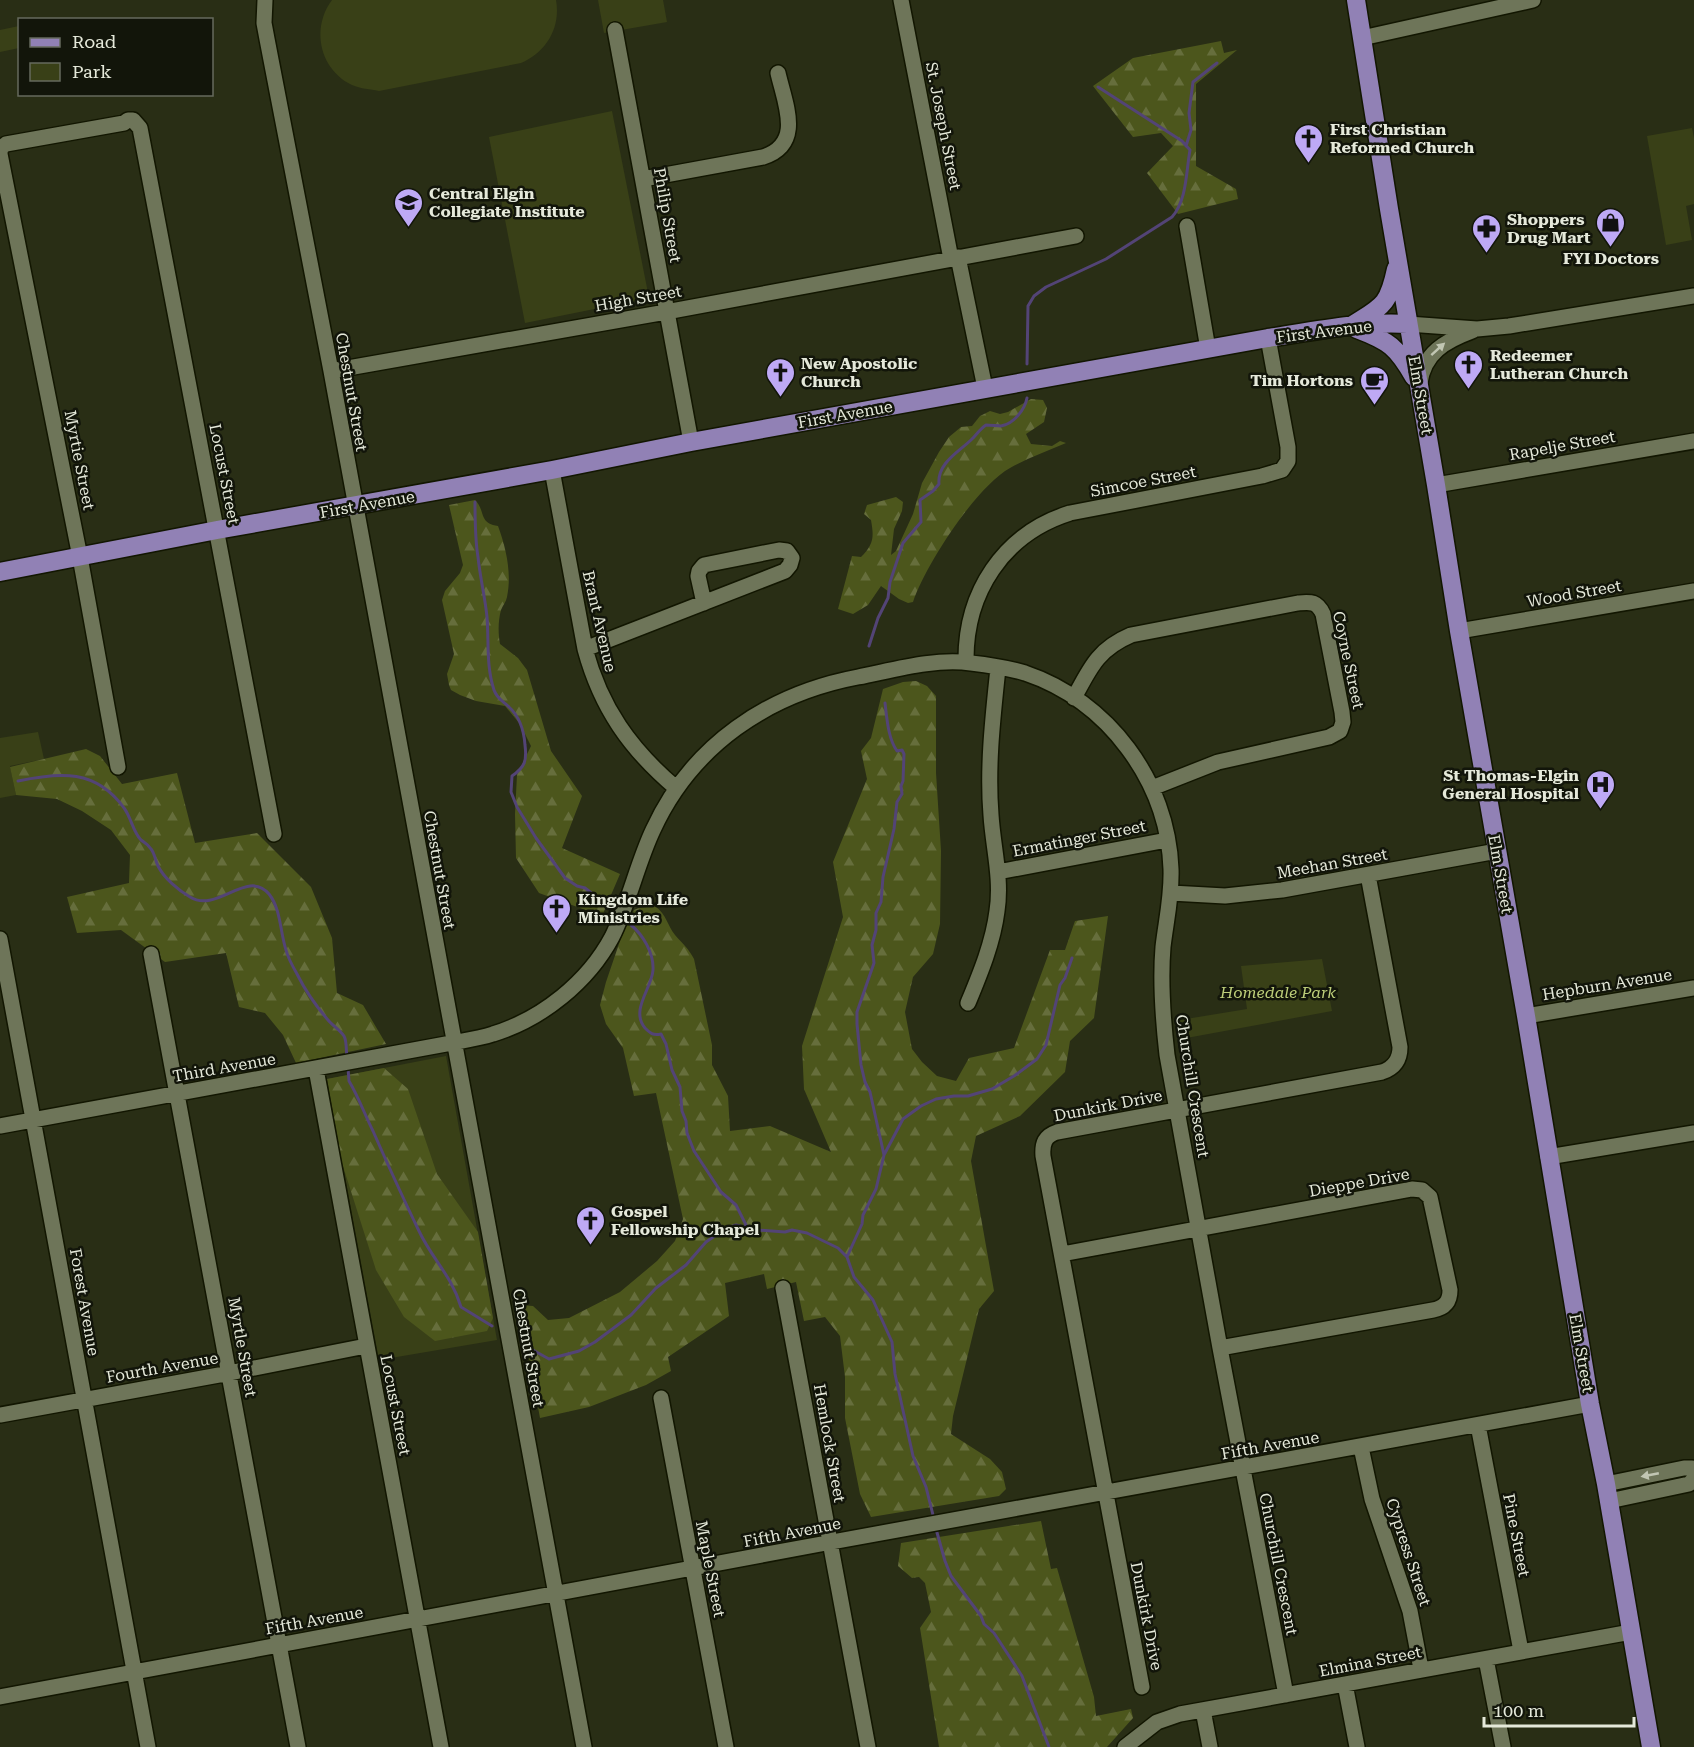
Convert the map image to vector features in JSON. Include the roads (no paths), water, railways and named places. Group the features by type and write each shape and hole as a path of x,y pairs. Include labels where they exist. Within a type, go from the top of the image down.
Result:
{"main road":[{"name":"Elm Street","path":"1356,0 1459,631 1590,1404 1651,1747"},
{"path":"1349,327 1386,301 1398,260"},
{"name":"First Avenue","path":"0,572 217,530 552,470 691,442 1268,338 1349,327 1408,324"},
{"path":"1349,327 1376,336 1394,347 1420,388"}],"street":[{"name":"Chestnut Street","path":"265,0 266,31 584,1747"},
{"name":"St. Joseph Street","path":"901,0 955,258 985,388"},
{"path":"1362,38 1533,0"},
{"name":"Philip Street","path":"615,30 691,442"},
{"path":"643,179 763,157 779,149 786,141 789,124 778,73"},
{"name":"Locust Street","path":"1,156 1,148 6,144 124,123 128,120 133,120 140,128 274,834"},
{"name":"Myrtie Street","path":"1,156 80,557 118,767"},
{"path":"1186,226 1208,349"},
{"name":"High Street","path":"330,371 1076,236"},
{"name":"First Avenue","path":"1408,324 1477,329 1509,326 1694,296"},
{"path":"1420,388 1424,368 1437,348 1477,329"},
{"name":"Simcoe Street","path":"966,662 970,620 983,584 997,562 1032,531 1070,513 1263,476 1282,470 1288,461 1288,447 1268,338"},
{"name":"Rapelje Street","path":"1436,485 1694,441"},
{"name":"Brant Avenue","path":"552,470 585,649 592,673 601,696 617,725 637,751 676,788"},
{"path":"585,649 704,603 785,571 792,558 787,551 779,550 704,565 698,576 704,603"},
{"name":"Wood Street","path":"1459,631 1694,591"},
{"name":"Coyne Street","path":"1074,698 1085,675 1098,657 1113,644 1131,635 1298,603 1312,602 1319,606 1323,614 1343,717 1340,731 1329,737 1218,762 1152,788"},
{"name":"Churchill Crescent","path":"454,1042 492,1034 524,1021 552,1004 580,979 611,938 652,830 676,788 697,762 728,734 769,707 789,697 835,682 933,664 966,662 1031,676 1048,683 1096,713 1117,734 1152,788 1167,840 1171,865 1171,893 1163,947 1162,996 1166,1045 1198,1229 1286,1695"},
{"path":"968,1003 994,927 999,891 989,788 998,668"},
{"name":"Ermatinger Street","path":"998,872 1167,840"},
{"name":"Meehan Street","path":"1171,893 1238,896 1497,851"},
{"name":"Dunkirk Drive","path":"1142,1687 1043,1156 1043,1146 1045,1139 1057,1131 1382,1072 1391,1068 1399,1056 1400,1047 1368,875"},
{"name":"Forest Avenue","path":"0,939 148,1747"},
{"name":"Myrtle Street","path":"151,954 298,1747"},
{"name":"Hepburn Avenue","path":"1526,1016 1694,988"},
{"name":"Third Avenue","path":"0,1126 454,1042"},
{"name":"Locust Street","path":"316,1069 441,1747"},
{"path":"1548,1156 1694,1133"},
{"name":"Dieppe Drive","path":"1062,1254 1412,1189 1420,1189 1427,1193 1432,1202 1450,1290 1447,1303 1437,1310 1220,1348"},
{"name":"Hemlock Street","path":"783,1288 868,1747"},
{"name":"Fourth Avenue","path":"0,1415 366,1346"},
{"name":"Maple Street","path":"661,1398 726,1747"},
{"name":"Fifth Avenue","path":"0,1697 1590,1404"},
{"name":"Pine Street","path":"1478,1425 1521,1651"},
{"name":"Cypress Street","path":"1360,1447 1372,1499 1410,1611 1421,1669"},
{"path":"1607,1492 1684,1468 1694,1470"},
{"path":"1607,1492 1689,1484 1694,1479"},
{"name":"Elmina Street","path":"1125,1747 1157,1722 1180,1714 1631,1632"},
{"path":"1486,1659 1503,1747"},
{"path":"1345,1684 1357,1747"},
{"path":"1203,1710 1210,1747"}],"waterway":[{"path":"1186,146 1191,130 1189,113 1193,82 1217,63"},
{"path":"1027,364 1028,306 1034,296 1046,287 1106,259 1172,217 1181,202 1190,150 1182,141 1098,87"},
{"path":"869,646 878,618 888,598 890,582 903,543 921,522 920,500 939,484 941,470 950,458 986,425 1006,425 1014,419 1024,407 1027,398"},
{"path":"475,502 476,543 487,617 491,681 497,696 518,719 526,751 520,770 512,776 511,792 517,807 536,838 565,878 585,888 614,911"},
{"path":"884,1155 870,1092 861,1065 857,1012 874,963 872,945 876,930 876,913 881,902 883,877 894,829 897,802 902,794 904,754 902,750 897,751 892,740 885,703"},
{"path":"18,781 63,775 76,776 102,786 124,808 136,833 148,845 164,875 190,897 200,901 211,900 251,886 260,887 269,894 276,907 291,962 315,1004 344,1036 347,1058"},
{"path":"631,925 647,945 653,964 652,977 641,1006 641,1021 650,1033 661,1034 666,1044 672,1070 680,1087 682,1111 694,1151 721,1192 736,1205 747,1227"},
{"path":"847,1257 876,1189 884,1155 903,1119 936,1099 968,1096 992,1089 1037,1059 1046,1045 1060,985 1072,958"},
{"path":"348,1068 349,1081 424,1241 447,1277 461,1307 492,1326"},
{"path":"522,1344 549,1359 579,1351 595,1342 631,1315 656,1288 686,1265 706,1242 725,1229 736,1225 757,1230 785,1232 792,1230 807,1233 838,1248 847,1257 854,1277 873,1300 892,1342 895,1374 913,1456 926,1487 934,1519"},
{"path":"936,1529 951,1576 981,1616 984,1624 994,1633 1022,1676 1049,1747"}],"place":[{"name":"First Christian Reformed Church","path":"1309,164"},
{"name":"Central Elgin Collegiate Institute","path":"408,228"},
{"name":"FYI Doctors","path":"1611,248"},
{"name":"Shoppers Drug Mart","path":"1486,254"},
{"name":"Redeemer Lutheran Church","path":"1469,390"},
{"name":"New Apostolic Church","path":"780,398"},
{"name":"Tim Hortons","path":"1374,406"},
{"name":"St Thomas-Elgin General Hospital","path":"1600,810"},
{"name":"Kingdom Life Ministries","path":"557,934"},
{"name":"Gospel Fellowship Chapel","path":"590,1246"}],"park label":[{"name":"Homedale Park","path":"1278,992"}]}
